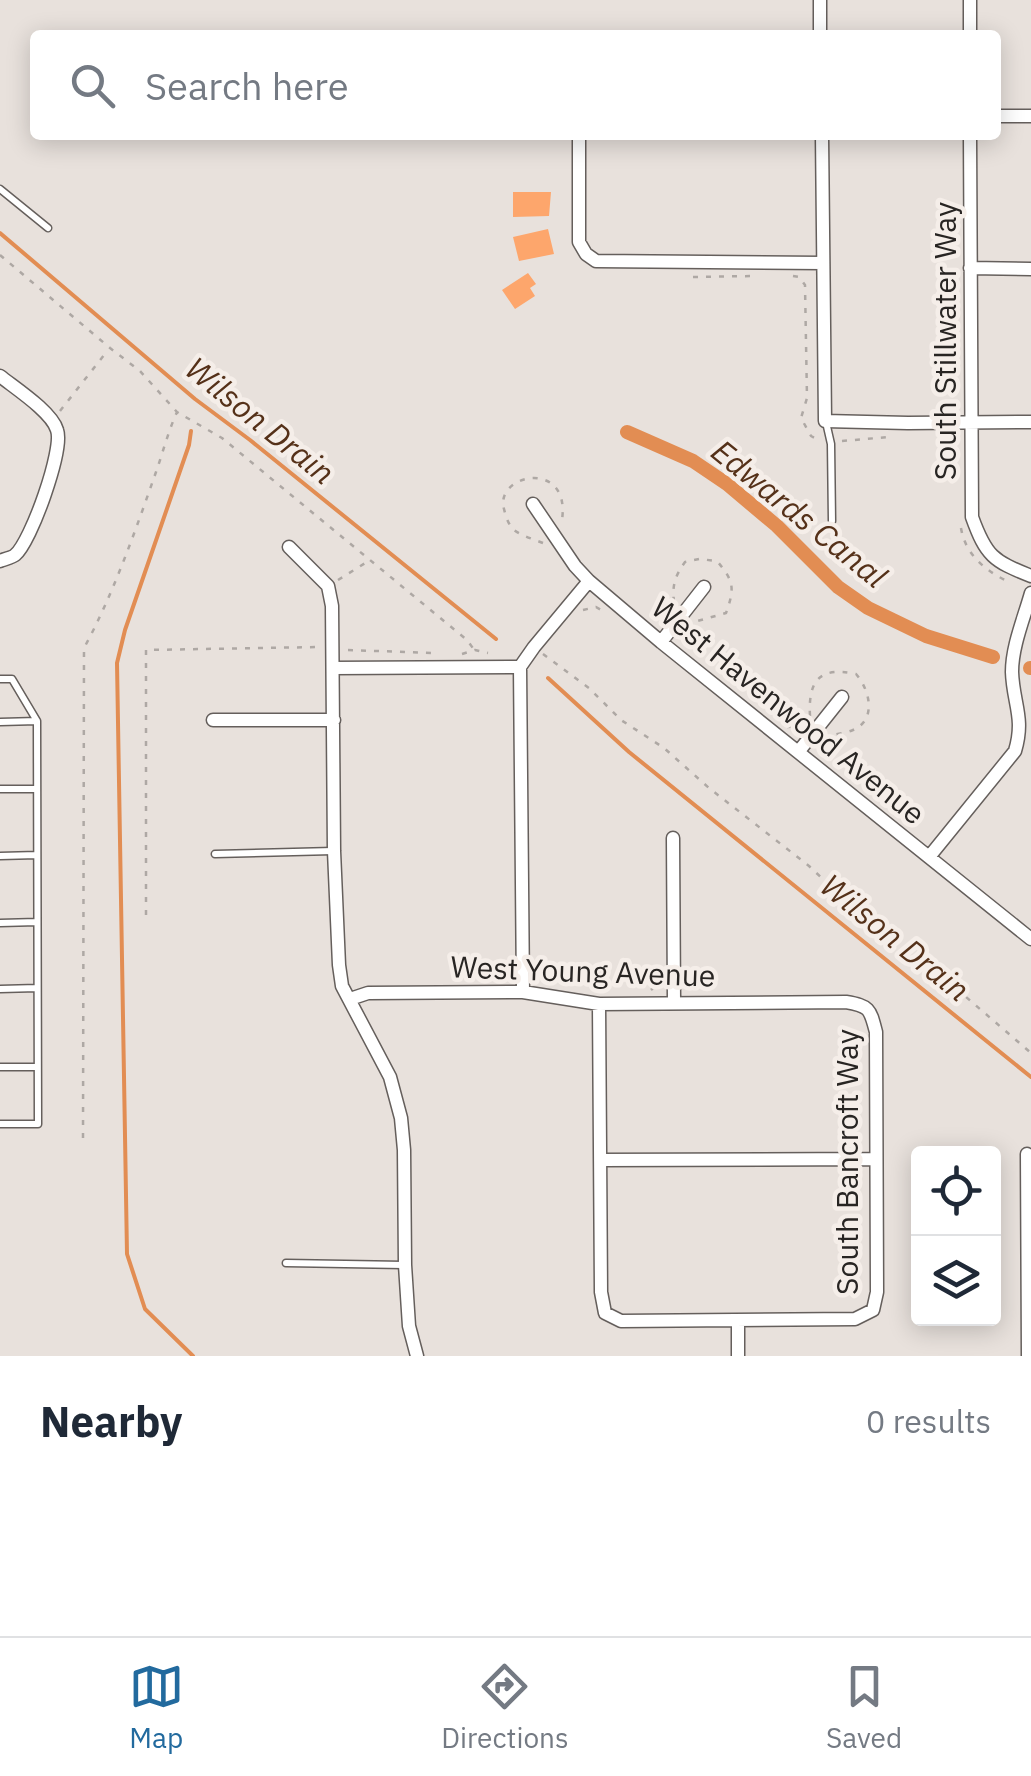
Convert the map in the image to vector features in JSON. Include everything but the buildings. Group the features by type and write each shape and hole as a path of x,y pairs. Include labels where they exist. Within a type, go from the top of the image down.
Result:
{"street":[{"path":"820,0 820,30"},
{"path":"970,0 970,30"},
{"path":"1001,116 1031,116"},
{"path":"579,140 579,242 596,261 823,263"},
{"path":"822,140 825,420 1031,422"},
{"name":"South Stillwater Way","path":"970,140 972,517 990,554 1006,566 1031,576"},
{"path":"970,268 1031,268"},
{"path":"0,376 53,420 59,434 57,458 28,535 14,556 0,561"},
{"name":"West Havenwood Avenue","path":"533,504 589,582 1031,939"},
{"path":"289,548 328,586 332,606 339,965 342,986 390,1077 401,1118 409,1326 418,1356"},
{"path":"333,668 520,667 539,654 589,582"},
{"path":"660,642 704,587"},
{"path":"929,857 1016,751 1020,732 1012,673 1031,593"},
{"path":"520,667 523,992"},
{"path":"800,751 842,697"},
{"path":"214,720 334,720"},
{"path":"1016,751 1031,758"},
{"path":"673,838 674,1002"},
{"name":"West Young Avenue","path":"350,999 368,993 523,992 599,1004 846,1002 864,1005 871,1013"},
{"path":"599,1004 601,1292 605,1314 621,1321 738,1320 738,1356"},
{"name":"South Bancroft Way","path":"738,1320 855,1319 873,1310 877,1292 876,1032 871,1013"},
{"path":"1027,1154 1028,1356"},
{"path":"600,1160 876,1160"}],"lane":[{"path":"0,188 48,228"},
{"path":"825,420 830,444 832,521"},
{"path":"0,679 12,679 37,721 38,1067 38,1124 0,1124"},
{"path":"0,722 37,721"},
{"path":"0,789 37,788"},
{"path":"216,854 334,851"},
{"path":"0,856 37,856"},
{"path":"0,923 37,922"},
{"path":"0,989 37,988"},
{"path":"0,1067 38,1067"},
{"path":"286,1264 406,1265"}],"path":[{"path":"0,255 140,371 177,412 222,438 468,640 475,650"},
{"path":"693,277 754,276"},
{"path":"787,276 798,277 805,285 808,398 801,418 811,436 830,444 893,436"},
{"path":"53,420 110,348"},
{"path":"82,1138 84,648 99,620 177,412"},
{"path":"544,544 509,525 502,501 512,485 541,476 550,480 564,505 562,528"},
{"path":"961,525 970,553 1002,580 1015,583"},
{"path":"328,586 370,560"},
{"path":"674,606 672,587 685,562 717,561 732,579 732,598 726,613 689,623 687,646 696,653"},
{"path":"580,611 596,606 608,614"},
{"path":"552,646 539,654 589,688 621,720 664,748 809,866 862,916 900,940 1031,1052"},
{"path":"146,915 146,650 320,647"},
{"path":"346,650 446,654"},
{"path":"462,654 475,650 498,655"},
{"path":"786,727 804,726 810,721 809,692 819,678 834,672 856,674 868,692 865,722 854,730 829,735 822,743 828,760"},
{"path":"649,992 656,985 660,970"}],"waterway":[{"name":"Wilson Drain","path":"0,233 195,399 496,639"},
{"path":"191,431 117,663 127,1254 145,1309 193,1356"},
{"name":"Edwards Canal","path":"627,432 693,461 727,484 777,526 838,587 868,608 926,636 993,657"},
{"name":"Wilson Drain","path":"548,678 629,752 1031,1077"}]}
